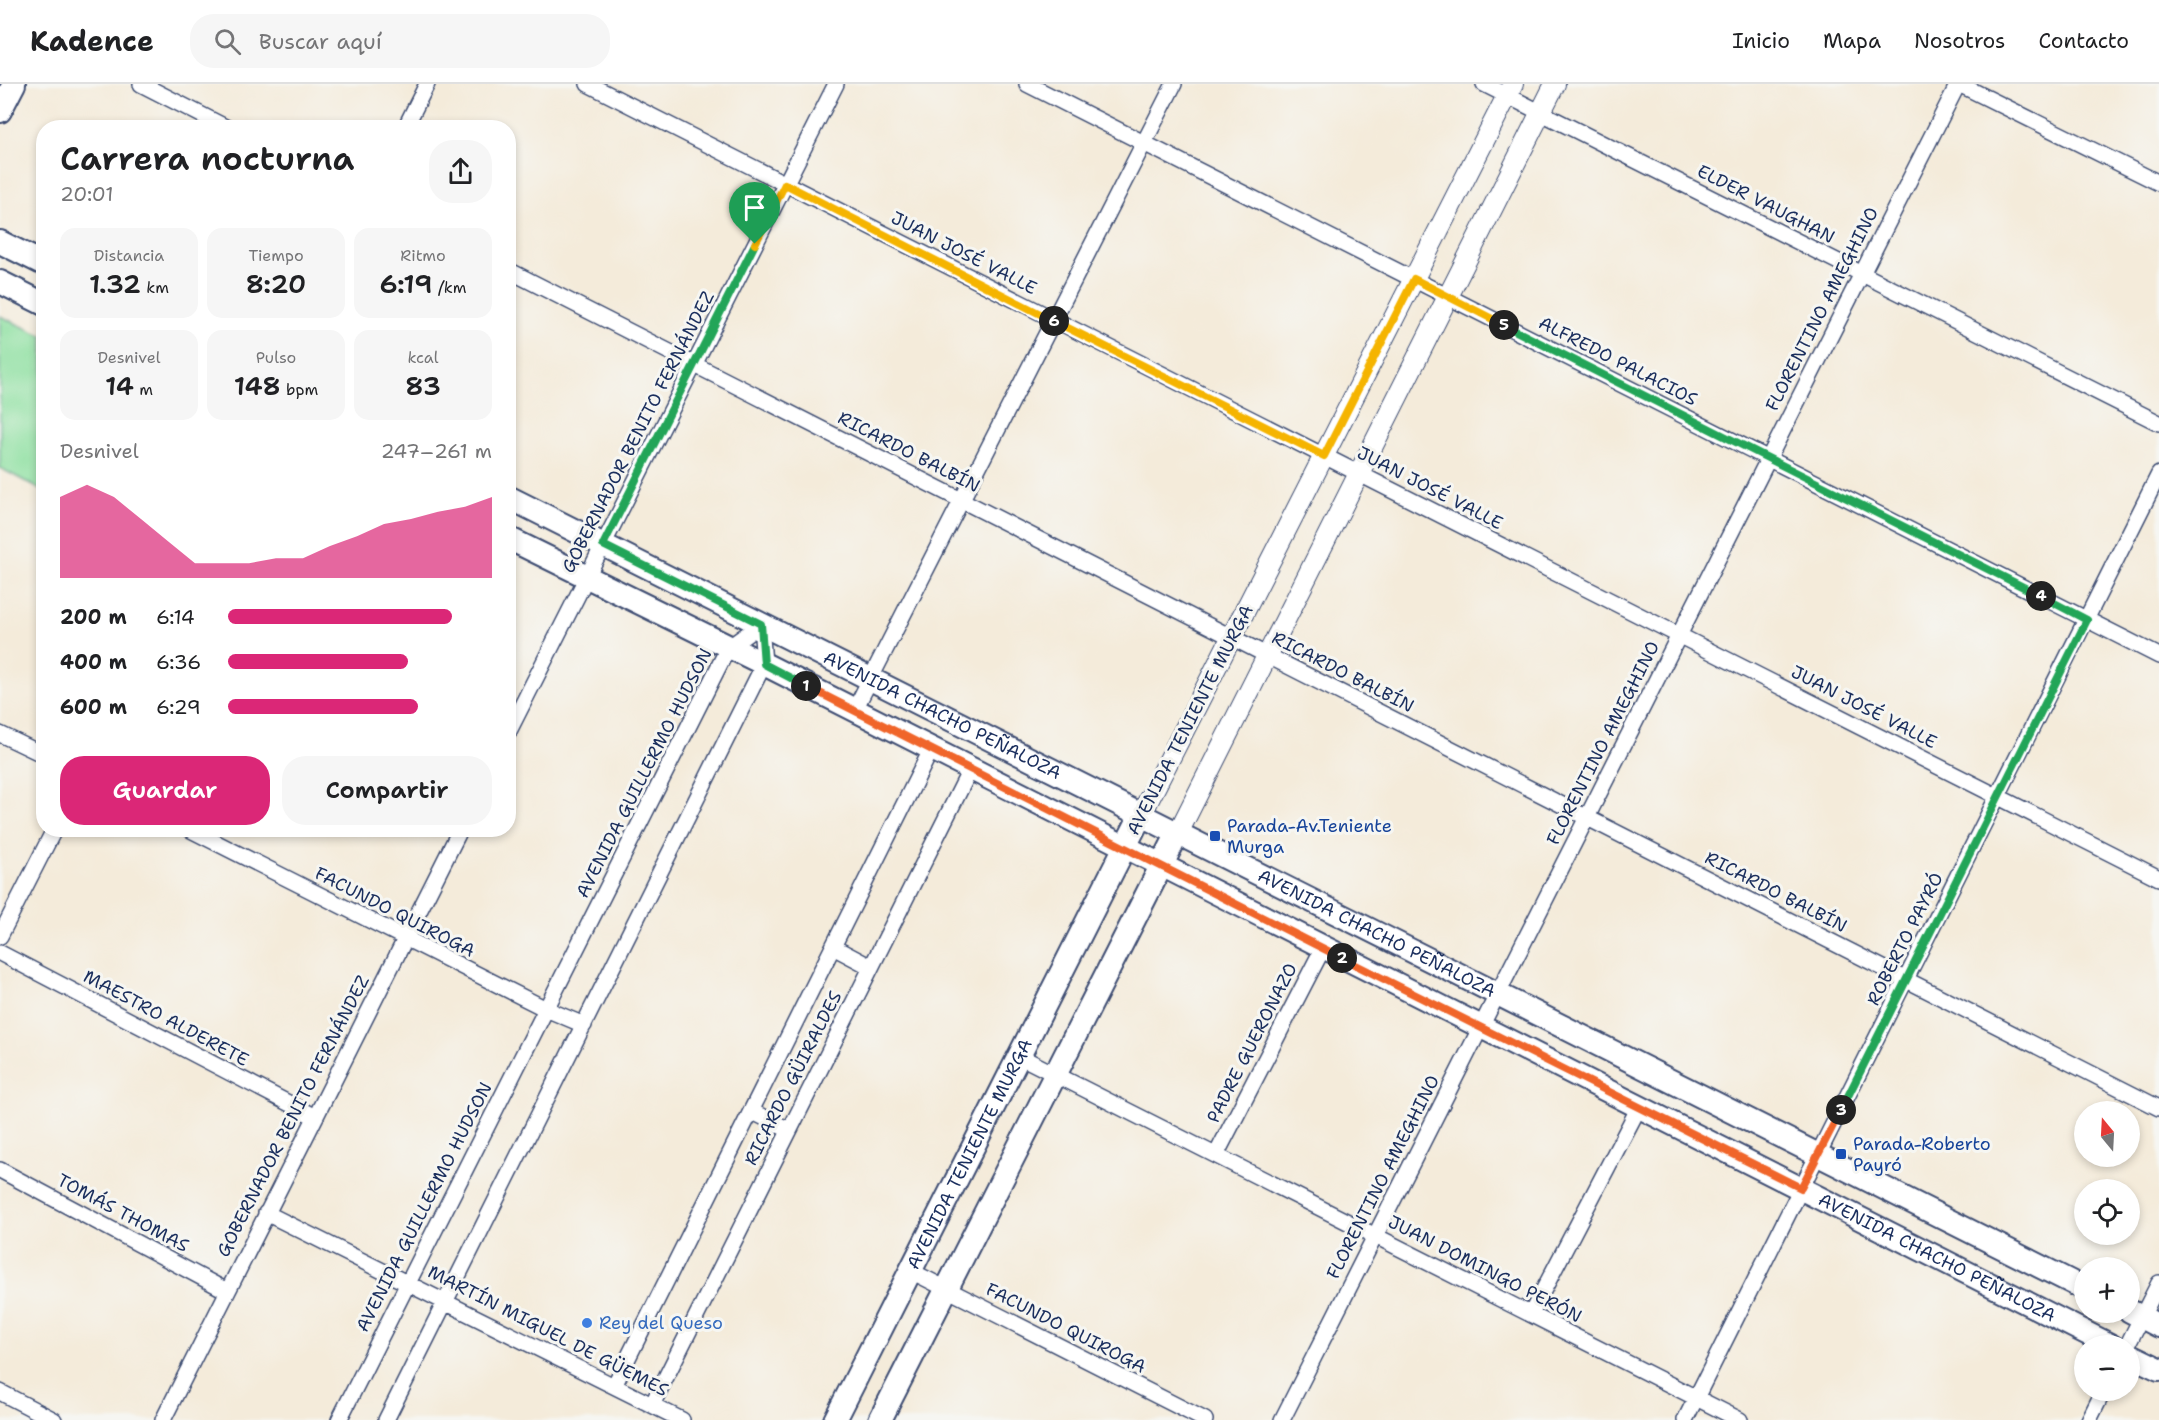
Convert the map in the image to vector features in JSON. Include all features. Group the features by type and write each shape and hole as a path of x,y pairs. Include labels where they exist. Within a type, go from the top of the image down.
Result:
{"main road":[{"path":"0,111 14,84"},
{"path":"0,242 36,260"},
{"path":"0,282 36,300"},
{"name":"AVENIDA CHACHO PEÑALOZA","path":"516,501 2074,1283"},
{"name":"AVENIDA CHACHO PEÑALOZA","path":"516,542 764,664 2090,1335"},
{"name":"AVENIDA TENIENTE MURGA","path":"835,1420 1142,815"},
{"path":"880,1420 1178,833"},
{"path":"2140,1360 2159,1369"}],"street":[{"path":"141,84 211,120"},
{"path":"409,120 427,84"},
{"name":"JUAN JOSÉ VALLE","path":"588,84 2159,878"},
{"name":"GOBERNADOR BENITO FERNÁNDEZ","path":"516,717 836,84"},
{"name":"ALFREDO PALACIOS","path":"1027,84 2159,656"},
{"path":"854,711 1174,84"},
{"name":"ELDER VAUGHAN","path":"1484,84 1510,90 1540,112 2159,423"},
{"path":"1178,833 1555,84"},
{"path":"1958,84 2159,183"},
{"name":"FLORENTINO AMEGHINO","path":"1282,1420 1958,84"},
{"name":"AVENIDA TENIENTE MURGA","path":"1142,815 1510,90"},
{"name":"RICARDO BALBÍN","path":"516,274 2159,1108"},
{"name":"ROBERTO PAYRÓ","path":"1685,1420 2159,474"},
{"path":"387,1420 764,664 761,624"},
{"name":"AVENIDA GUILLERMO HUDSON","path":"339,1420 728,648 761,624"},
{"path":"0,734 36,751"},
{"name":"RICARDO GÜIRALDES","path":"614,1386 931,750"},
{"name":"RICARDO GÜIRALDES","path":"652,1405 970,770"},
{"path":"0,936 50,837"},
{"name":"FACUNDO QUIROGA","path":"205,837 546,1010 584,1025"},
{"name":"GOBERNADOR BENITO FERNÁNDEZ","path":"163,1420 456,837"},
{"path":"833,947 871,967"},
{"name":"PADRE GUERONAZO","path":"1216,1155 1323,948"},
{"name":"MAESTRO ALDERETE","path":"0,953 315,1117"},
{"name":"JUAN DOMINGO PERÓN","path":"1019,1056 1740,1420"},
{"path":"1531,1314 1639,1107"},
{"path":"751,1111 789,1130"},
{"name":"TOMÁS THOMAS","path":"0,1170 227,1291"},
{"name":"MARTÍN MIGUEL DE GÜEMES","path":"266,1214 446,1301 682,1420"},
{"name":"FACUNDO QUIROGA","path":"911,1271 1204,1420"},
{"path":"2134,1335 2144,1318 2159,1283"},
{"path":"0,1392 54,1420"},
{"path":"2089,1420 2098,1401"}],"green space":[{"path":"0,316 36,333 36,487 0,468"}],"place":[{"name":"Parada-Av.Teniente Murga","path":"1215,836"},
{"name":"Parada-Roberto Payró","path":"1841,1154"},
{"name":"Rey del Queso","path":"587,1323"}],"route":[{"path":"785,184 1324,456 1414,279 2087,620 1801,1188 764,664 761,624 603,545 755,244 785,184"}]}
